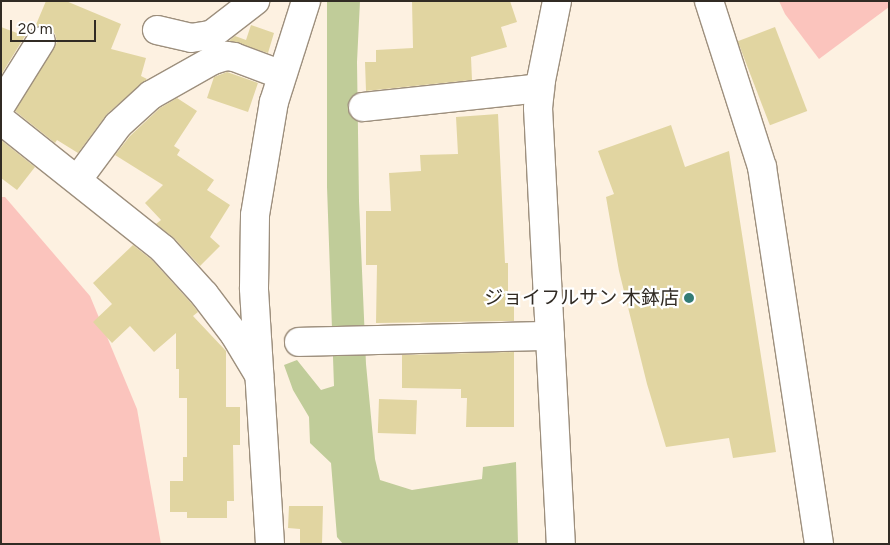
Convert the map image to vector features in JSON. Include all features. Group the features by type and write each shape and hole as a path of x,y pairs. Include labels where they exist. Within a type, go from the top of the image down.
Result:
{"street":[{"path":"157,30 190,38 211,34 255,1"},
{"path":"270,544 254,288 255,215 261,166 282,75 306,1"},
{"path":"557,1 540,88 538,108 561,544"},
{"path":"709,1 762,167 819,544"},
{"path":"1,105 41,41"},
{"path":"78,179 124,119 151,96 205,64 220,58 234,57 282,75"},
{"path":"363,107 540,88"},
{"path":"1,120 78,179 163,249 204,294 235,335 259,375"},
{"path":"299,342 550,336"}],"shaded area":[{"path":"360,1 357,62 359,201 366,364 375,459 380,480 412,490 482,479 483,467 516,462 518,544 343,544 337,537 331,463 310,443 309,417 293,390 284,365 297,360 321,390 334,386 327,187 327,2"},
{"path":"779,1 889,1 889,7 819,59 785,14"},
{"path":"1,197 5,197 90,296 137,409 161,544 1,544"}],"building":[{"path":"46,1 66,1 121,24 111,49 146,58 141,76 147,79 107,114 78,153 57,140 55,143 15,111 57,42 55,34 50,28 42,25 35,27"},
{"path":"412,1 510,1 517,22 501,27 507,47 471,57 472,80 366,91 365,62 376,62 376,50 413,48"},
{"path":"251,25 274,33 268,53 229,41 235,36 246,40"},
{"path":"1,27 25,36 1,75"},
{"path":"775,27 807,111 770,125 738,41"},
{"path":"227,72 258,83 248,112 207,98 214,77"},
{"path":"177,98 197,111 174,146 180,150 177,155 214,180 207,190 230,205 210,237 220,246 200,266 174,238 156,224 161,220 145,203 163,185 115,155 130,136 160,108"},
{"path":"498,114 505,263 508,263 508,303 514,304 514,321 376,323 377,265 366,265 366,211 391,211 389,173 421,171 420,155 458,154 456,117"},
{"name":"ジョイフルサン 木鉢店","path":"671,125 685,167 729,151 776,452 733,458 729,438 666,447 647,384 619,271 606,197 614,194 598,151"},
{"path":"1,140 35,167 17,190 1,178"},
{"path":"133,245 152,260 192,304 198,312 193,316 226,351 226,407 240,407 240,445 233,445 234,501 227,501 227,518 187,518 187,512 170,512 170,481 183,481 183,457 187,457 187,398 179,398 179,369 176,369 176,333 154,352 130,326 112,343 93,322 112,304 93,283"},
{"path":"514,352 514,427 466,427 467,398 461,398 461,389 402,388 402,355"},
{"path":"379,399 417,400 416,434 378,433"},
{"path":"289,506 323,506 322,544 300,544 300,529 288,528"}],"place":[{"name":"ジョイフルサン 木鉢店","path":"689,298"}]}
